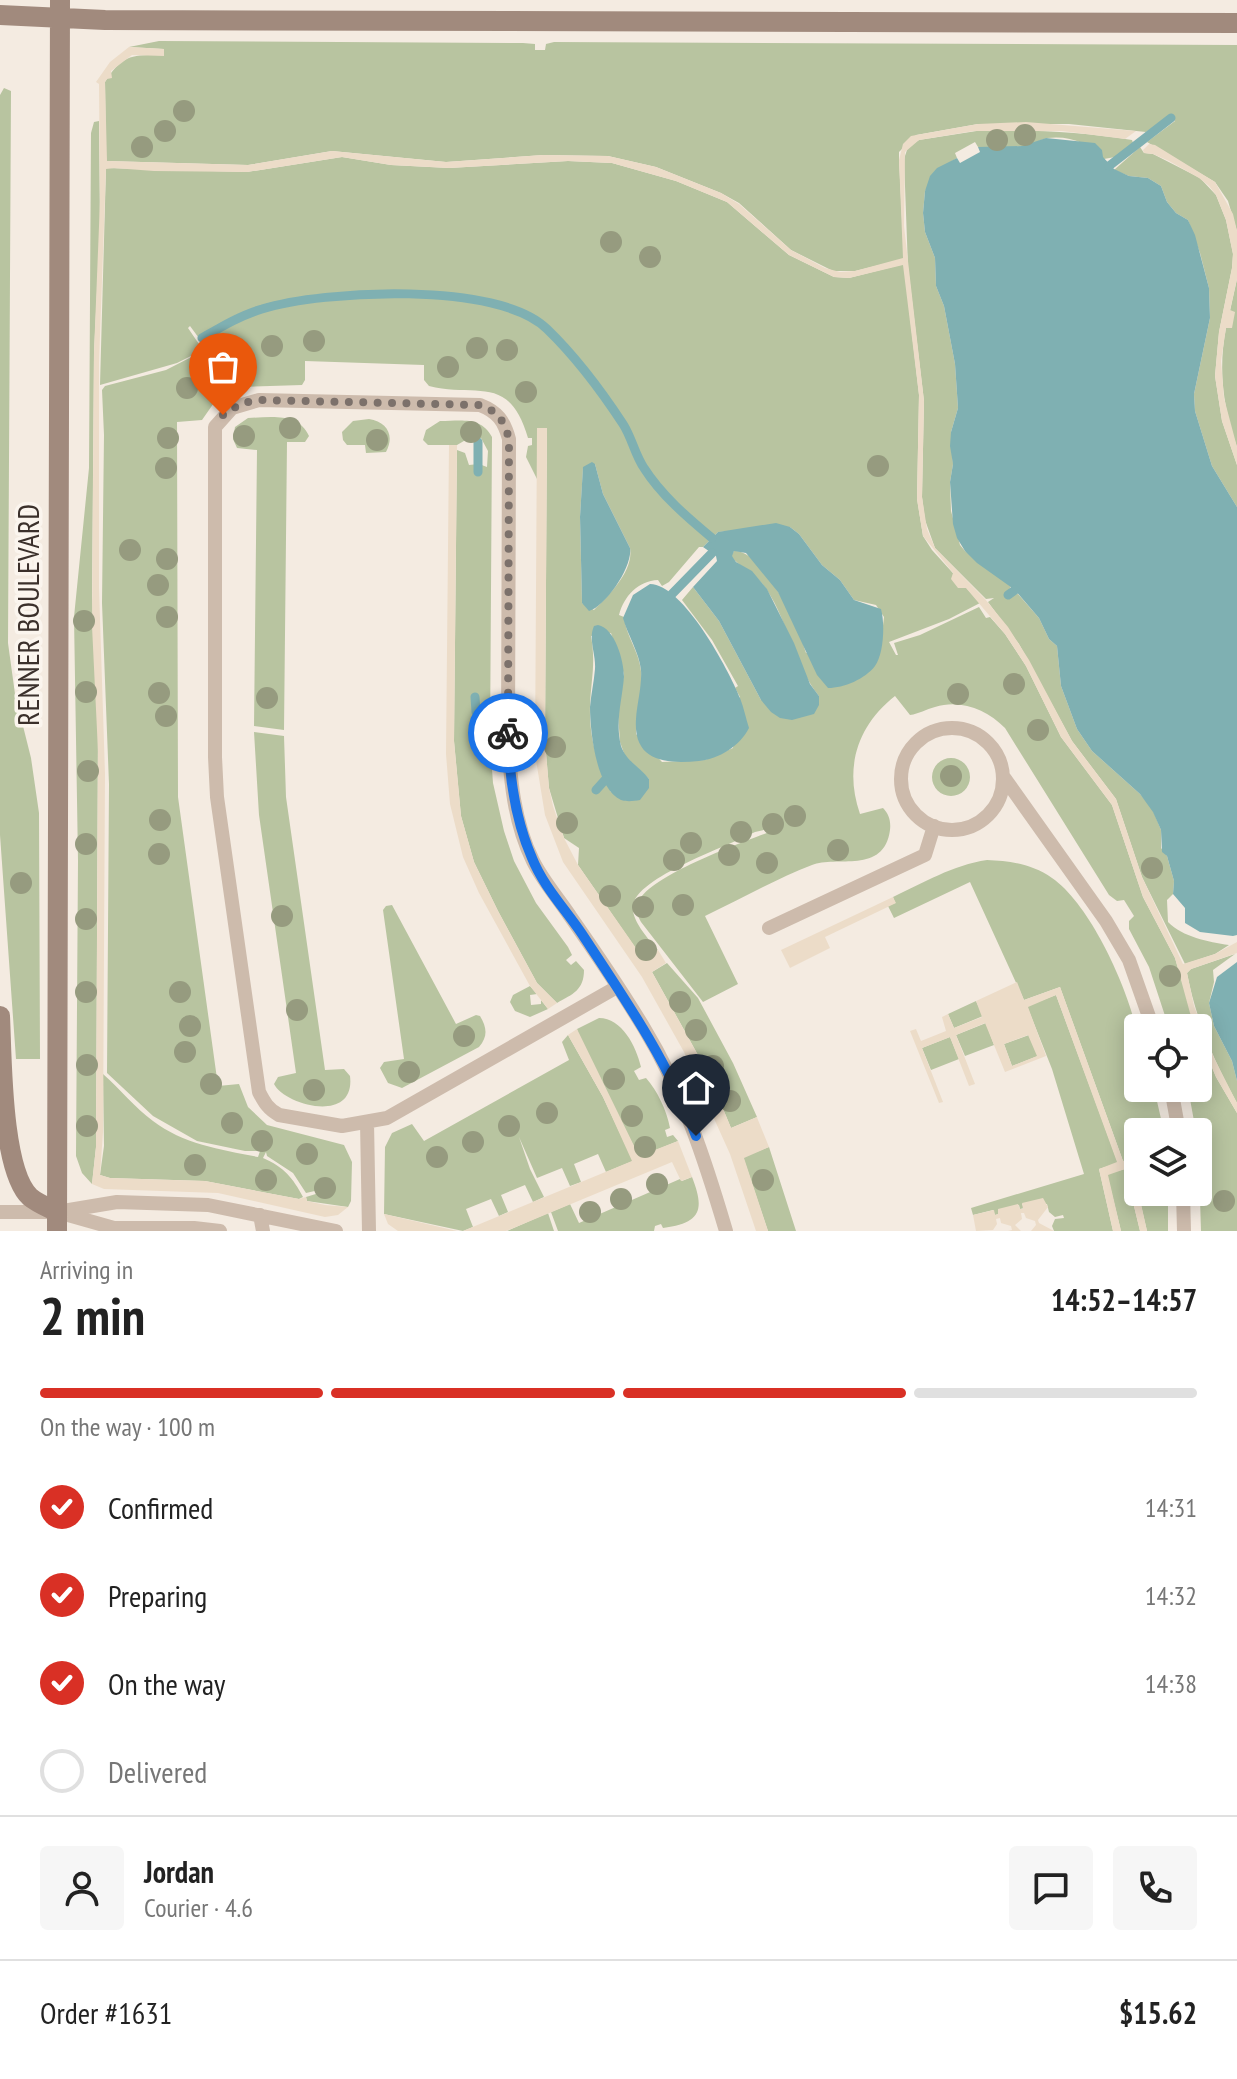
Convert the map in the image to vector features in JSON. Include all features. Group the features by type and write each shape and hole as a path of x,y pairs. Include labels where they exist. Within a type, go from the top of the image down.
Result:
{"main road":[{"path":"0,15 60,9 137,20 1237,23"},
{"name":"RENNER BOULEVARD","path":"57,1222 60,9"},
{"path":"0,1016 6,1125 12,1156 29,1196 57,1222"}],"lane":[{"path":"617,987 387,1118 342,1126 279,1115 270,1110 259,1092 224,854 215,757 215,427 232,408 259,400 480,405 494,410 504,422 509,439 508,736 515,803 532,860 617,987 645,1030 690,1119 707,1164 723,1230"},
{"path":"1003,776 1002,792 995,807 984,819 969,827 951,830 919,818 908,804 902,787 902,770 908,753 919,740 949,728 965,729 980,736 996,754 1003,776 1114,934 1129,960 1148,1014"},
{"path":"769,928 925,855 934,826"},
{"path":"367,1122 369,1231"},
{"path":"57,1222 117,1202 187,1203 336,1231"},
{"path":"1183,1206 1184,1231"},
{"path":"0,1212 114,1228 220,1231"},
{"path":"260,1215 263,1231"}],"green space":[{"path":"159,41 523,43 535,44 535,50 545,50 546,44 554,42 1237,45 1237,231 1228,201 1215,182 1147,142 1175,121 1171,116 1146,132 1069,124 978,124 916,135 899,152 904,259 855,271 833,271 791,250 739,203 721,193 656,167 608,156 543,155 446,162 332,151 248,165 106,161 105,82 117,66 129,58 164,55 164,49 129,47"},
{"path":"4,88 11,91 8,643 39,813 40,1059 16,1059 0,835 0,95"},
{"path":"99,121 100,231 94,352 92,596 98,721 96,1147 92,1184 82,1173 76,1156 78,861 74,617 89,468 91,133 94,122"},
{"path":"983,130 1076,133 1132,140 1133,143 1115,157 1104,159 1086,145 1071,139 1047,138 1012,147 978,147 975,142 955,153 957,158 941,168 925,191 923,213 925,232 935,258 936,286 944,306 955,364 958,408 951,432 953,464 950,482 951,511 960,545 1011,586 1006,595 1018,594 1039,618 1049,639 1057,646 1061,686 1077,729 1092,751 1152,808 1161,830 1161,848 1167,856 1174,881 1173,894 1167,900 1168,922 1188,935 1229,945 1215,954 1185,964 1142,877 1116,799 1072,741 1019,644 988,602 994,598 986,599 935,548 925,520 922,497 924,401 908,267 904,159 908,147 919,140"},
{"path":"1140,147 1144,153 1153,154 1200,178 1216,195 1226,220 1233,254 1219,332 1215,376 1222,421 1237,465 1237,507 1212,466 1195,411 1194,394 1210,318 1209,288 1188,220 1176,213 1167,202 1161,186 1148,178 1129,176 1114,170"},
{"path":"342,157 391,165 449,168 568,161 612,163 676,181 727,202 789,255 834,277 849,278 904,264 919,395 917,499 923,536 980,603 949,619 889,642 898,655 894,643 920,635 979,607 986,618 990,617 1005,634 1026,666 1061,737 1112,805 1143,897 1175,958 1192,1014 1164,1014 1149,967 1129,929 1129,921 1134,916 1124,900 1117,901 1109,895 1005,728 982,711 964,705 945,705 910,715 895,696 863,734 854,764 855,797 860,814 883,808 889,818 886,844 879,853 858,861 812,865 705,916 738,984 703,1002 641,922 637,904 644,893 676,871 772,831 772,828 755,832 706,854 666,874 638,895 633,912 641,930 658,950 643,959 578,865 579,848 564,838 549,788 545,741 547,428 537,429 537,479 526,457 532,438 528,438 511,404 501,396 429,386 424,380 424,365 305,361 302,385 238,387 218,397 202,420 177,422 178,797 218,1086 239,1084 248,1107 267,1125 344,1145 352,1162 351,1201 348,1207 307,1201 306,1197 319,1193 319,1190 306,1193 293,1173 267,1156 266,1152 263,1158 287,1174 303,1197 299,1199 205,1181 110,1178 100,1175 104,1146 103,1074 146,1116 177,1135 231,1152 258,1157 260,1151 197,1141 153,1116 107,1073 109,784 102,603 102,390 105,386 166,370 207,349 190,326 188,328 203,350 177,363 100,385 106,168 247,172","holes":["595,464 603,494 630,548 630,557 619,582 594,610 582,603 580,517 583,468","790,527 822,565 840,580 854,600 876,605 884,617 880,651 806,653 788,609 768,576 745,554 734,551 731,556 767,590 804,672 819,696 761,700 719,621 693,587 682,600 712,640 738,686 735,688 740,697 733,748 705,760 662,762 636,734 641,671 624,617 619,615 624,602 644,583 658,580 662,586 669,582 699,547 703,547 718,532","611,633 624,674 618,714 620,742 625,756 649,779 611,792 598,761 590,706 591,636"]},
{"path":"1237,279 1237,447 1225,403 1222,374 1226,328 1232,327 1230,311"},
{"path":"248,418 291,419 309,436 305,442 287,442 284,730 254,726 257,450 237,448 233,439 235,427"},
{"path":"369,419 381,423 388,430 390,440 386,452 366,453 365,445 347,445 343,440 342,432 353,421"},
{"path":"440,421 476,423 492,437 490,742 493,783 514,861 536,903 568,947 572,955 566,960 571,965 576,961 584,970 580,987 557,1003 537,983 498,911 474,862 461,816 454,741 457,450 465,453 469,465 487,467 488,451 481,438 469,438 457,445 428,445 423,440 426,430"},
{"path":"254,732 284,736 286,797 325,1070 344,1069 350,1076 349,1091 342,1101 331,1106 304,1104 280,1092 274,1084 278,1077 296,1073 259,815"},
{"path":"951,758 965,763 970,777 965,791 951,796 937,791 932,777 937,763"},
{"path":"987,860 1037,869 1066,890 1105,948 1132,1014 1124,1014 1124,1102 1157,1102 1161,1118 1124,1118 1124,1161 1060,987 1024,1000 970,882 894,918 888,906 895,903 893,897 962,866"},
{"path":"392,905 456,1024 480,1016 486,1032 479,1047 402,1088 388,1083 380,1068 384,1062 404,1059 383,910"},
{"path":"1235,954 1213,970 1214,982 1209,1003 1211,1014 1198,1014 1187,973"},
{"path":"667,963 698,998 733,1063 757,1117 731,1128 709,1075 652,972"},
{"path":"530,986 537,994 530,995 531,1005 541,1004 541,1000 548,1009 530,1017 515,1011 510,1002 513,995"},
{"path":"1056,995 1118,1163 1099,1169 1113,1231 1054,1231 1052,1226 1055,1219 1064,1218 1063,1215 1055,1217 1049,1212 1047,1204 1022,1204 1024,1208 1020,1209 1019,1205 998,1210 999,1214 995,1215 993,1210 973,1215 971,1208 1084,1174 1052,1069 1027,1006"},
{"path":"976,1001 983,1016 954,1028 948,1014"},
{"path":"1212,1017 1232,1061 1237,1081 1237,1103 1212,1051"},
{"path":"599,1018 615,1023 627,1035 641,1067 634,1071 639,1080 646,1078 654,1088 669,1121 670,1128 665,1130 667,1137 673,1135 678,1141 639,1157 579,1037 577,1029"},
{"path":"986,1023 994,1045 965,1056 956,1035"},
{"path":"568,1035 603,1097 633,1161 606,1172 598,1154 574,1164 581,1182 570,1186 562,1168 537,1178 519,1137 544,1197 533,1202 525,1185 501,1195 508,1212 499,1216 491,1199 466,1209 473,1227 463,1231 384,1214 385,1147 392,1133 412,1124 424,1141 569,1060 562,1042"},
{"path":"1029,1035 1038,1056 1012,1066 1004,1044"},
{"path":"950,1037 959,1059 931,1070 922,1048"},
{"path":"1212,1067 1237,1113 1237,1231 1201,1231 1200,1206 1212,1206 1212,1118 1193,1118 1191,1102 1212,1102"},
{"path":"769,1147 796,1231 768,1231 743,1157"},
{"path":"1124,1169 1124,1206 1134,1206 1140,1231 1121,1231 1107,1174"},
{"path":"692,1177 698,1198 697,1213 676,1226 663,1228 661,1224 655,1226 654,1231 558,1231 551,1212 570,1204 579,1223 680,1179"},
{"path":"1141,1206 1168,1206 1168,1231 1147,1231"},
{"path":"548,1213 554,1231 507,1231"}],"shaded area":[{"path":"129,47 164,49 164,56 132,55 111,71 112,78 105,82 107,161 248,165 332,151 446,162 543,155 608,156 656,167 721,193 739,204 791,250 825,268 840,272 903,258 899,160 903,144 911,136 978,124 1026,122 1136,131 1125,139 1062,131 974,131 919,140 905,152 904,226 924,401 922,497 927,529 935,548 1008,627 1072,741 1116,799 1142,877 1183,964 1215,954 1237,942 1237,953 1187,973 1197,1014 1190,1013 1175,958 1143,897 1112,805 1061,737 1026,666 1005,634 966,588 958,588 951,579 953,573 923,536 917,499 919,395 903,265 849,278 834,277 789,255 727,202 676,181 612,163 568,161 449,168 391,165 342,157 247,172 106,169 99,363 99,588 105,774 103,1132 100,1175 110,1178 205,1181 348,1207 338,1215 325,1217 218,1193 104,1189 92,1184 96,1147 98,751 92,626 94,352 100,201 99,84 96,82 110,62"},
{"path":"1149,144 1215,182 1233,214 1237,231 1237,279 1230,310 1235,312 1232,328 1226,328 1221,361 1224,398 1237,447 1237,465 1222,421 1215,376 1219,332 1233,254 1226,220 1209,186 1169,161 1144,153"},
{"path":"537,428 547,428 545,741 553,806 578,865 643,958 658,950 666,963 652,972 709,1075 731,1128 757,1117 769,1147 744,1158 768,1231 756,1231 730,1154 684,1052 642,977 563,862 545,815 535,754"},
{"path":"449,445 457,445 454,741 461,816 474,862 498,911 537,983 557,1003 548,1009 530,986 479,893 463,857 450,804 446,754"},
{"path":"893,897 896,903 825,937 830,948 790,968 781,950"},
{"path":"1017,982 1024,1000 1060,987 1124,1161 1124,1169 1108,1175 1121,1231 1113,1231 1099,1169 1117,1162 1056,995 1028,1007 1046,1056 1005,1072 985,1023 956,1035 975,1084 969,1086 950,1037 922,1048 943,1102 939,1103 910,1031 916,1029 921,1041 946,1031 942,1017 948,1014 954,1028 982,1017 976,1001","holes":["1028,1035 1037,1056 1012,1066 1004,1044"]},
{"path":"577,1029 639,1156 678,1141 692,1177 681,1181 672,1162 506,1231 463,1231 632,1161 603,1097 568,1035"},
{"path":"1212,1053 1237,1103 1237,1113 1216,1077"},
{"path":"1043,1198 1048,1207 1039,1223 1054,1231 1031,1231 1036,1225 1035,1221 1021,1213 1022,1219 1015,1225 1021,1231 1008,1231 1012,1230 1011,1226 1001,1223 1000,1218 996,1219 993,1230 976,1231 973,1215 994,1210 995,1215 998,1209 1018,1204 1023,1209 1022,1203"},
{"path":"1134,1206 1141,1206 1147,1231 1140,1231"},
{"path":"384,1214 457,1231 398,1231 388,1224"}],"water":[{"path":"1046,138 1095,143 1114,169 1129,176 1148,178 1161,186 1167,202 1176,213 1188,220 1209,288 1210,318 1194,394 1195,411 1212,466 1237,507 1237,935 1233,936 1200,932 1185,923 1185,908 1173,894 1174,881 1167,856 1162,852 1161,830 1153,812 1140,794 1092,751 1077,729 1061,686 1057,646 1015,590 965,551 953,524 950,446 958,408 955,364 944,306 936,286 935,258 925,232 925,191 930,176 937,168 957,158 960,163 980,152 978,147 1022,146"},
{"path":"592,462 603,494 630,548 630,556 617,584 603,602 589,611 582,603 580,517 583,467"},
{"path":"776,523 790,527 799,534 854,600 881,609 883,622 882,646 875,666 854,682 828,688 817,675 778,592 746,553 734,551 732,556 736,562 752,571 767,589 810,684 819,696 819,705 814,714 792,720 780,718 761,700 719,621 693,587 717,561 716,556 703,547 718,532"},
{"path":"650,584 663,588 690,613 715,650 741,702 749,728 734,746 714,758 687,762 664,760 646,752 640,744 636,719 641,670 623,618 633,595"},
{"path":"594,626 604,627 614,639 622,663 624,677 619,737 626,756 649,779 649,788 640,800 623,801 612,794 596,758 590,707 595,669 592,636"},
{"path":"1237,962 1237,1081 1232,1061 1214,1026 1209,1003 1217,977"}],"waterway":[{"path":"1109,166 1171,118"},
{"path":"202,338 254,312 290,302 366,294 452,297 491,303 523,314 547,329 578,362 623,424 641,463 658,488 712,538"},
{"path":"478,442 478,472"},
{"path":"672,594 712,553"},
{"path":"1008,595 1015,590"},
{"path":"475,697 476,712"},
{"path":"596,790 605,780"}],"way so far":[{"path":"223,415 242,403 259,400 480,405 494,410 504,422 509,439 508,733"}],"route":[{"path":"508,733 515,803 532,860 645,1030 672,1080 696,1136"}]}
